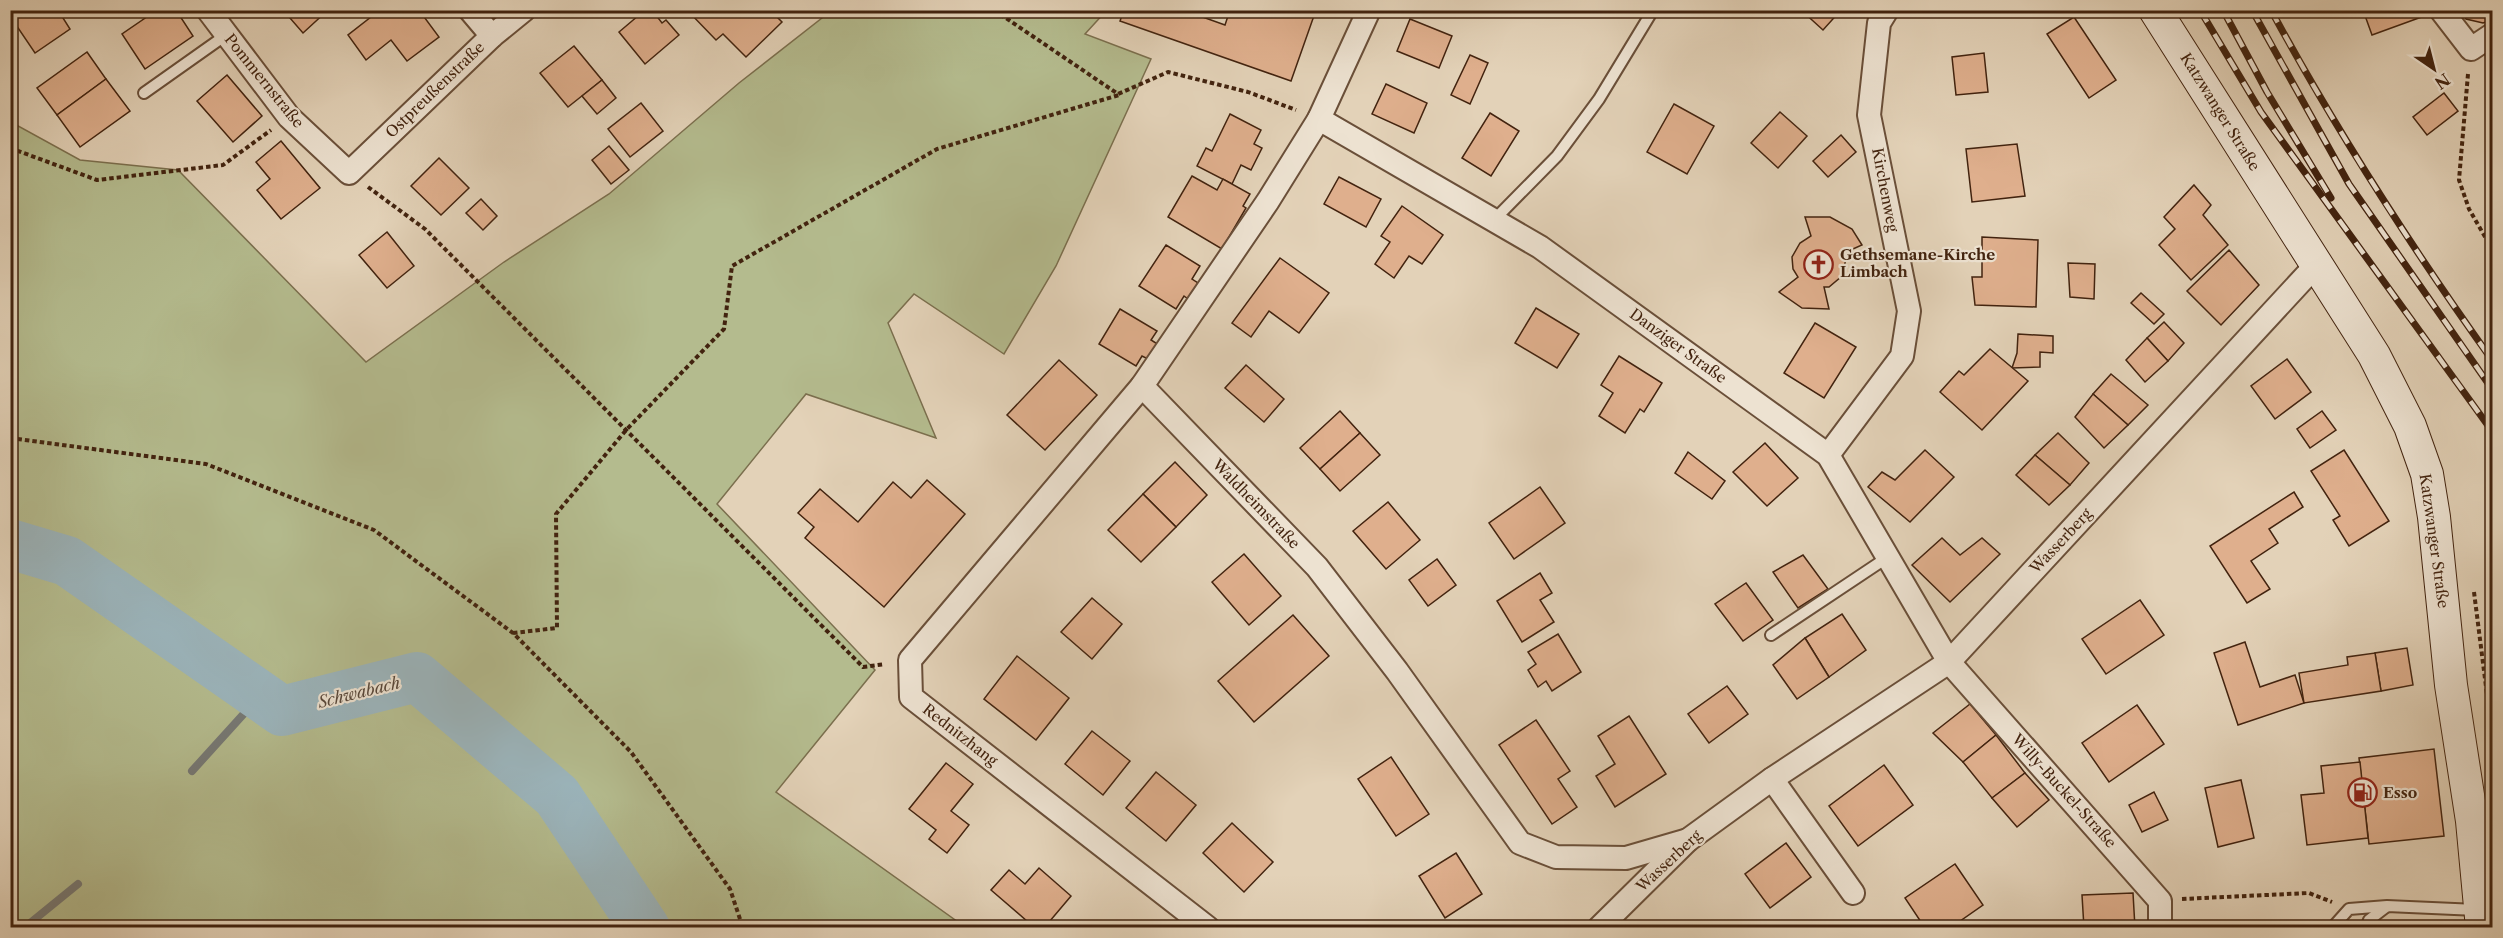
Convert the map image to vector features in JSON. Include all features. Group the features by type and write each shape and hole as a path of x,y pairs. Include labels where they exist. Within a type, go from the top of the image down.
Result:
{"main road":[{"name":"Katzwanger Straße","path":"2156,10 2374,355 2410,426 2427,474 2434,516 2451,685 2485,915"}],"street":[{"name":"Pommernstraße","path":"208,10 289,117 349,173"},
{"path":"470,10 492,36"},
{"name":"Ostpreußenstraße","path":"349,173 492,36 524,10"},
{"path":"910,660 1142,386 1268,201 1309,115 1369,10"},
{"name":"Kirchenweg","path":"1828,455 1902,356 1909,311 1869,115 1879,23 1887,10"},
{"path":"2441,10 2470,49 2493,35"},
{"name":"Danziger Straße","path":"1309,115 1540,247 1828,455 1949,662"},
{"name":"Wasserberg","path":"1599,927 1688,840 1772,779 1949,662 2316,265"},
{"name":"Waldheimstraße","path":"1142,386 1317,567 1397,671 1520,843 1556,857 1626,858 1688,840"},
{"name":"Rednitzhang","path":"910,660 911,697 1208,927"},
{"name":"Willy-Buckel-Straße","path":"1949,662 2160,901"},
{"path":"1772,779 1853,893"},
{"path":"2160,901 2160,927"}],"lane":[{"path":"1494,220 1557,156 1599,99 1653,10"},
{"path":"144,93 226,35"},
{"path":"1771,635 1888,557"},
{"path":"2366,927 2369,920 2387,906"},
{"path":"2332,927 2349,909 2387,906 2485,915"}],"path":[{"path":"994,10 1118,94 1168,72 1248,92 1309,115"},
{"path":"2470,49 2459,180 2469,209 2493,249"},
{"path":"513,633 557,628 556,514 627,429 724,329 732,266 937,149 1119,95"},
{"path":"10,148 98,180 223,165 289,117"},
{"path":"349,173 425,229 863,667 910,660"},
{"path":"10,438 206,464 374,530 513,633 631,752 730,889 743,927"},
{"path":"2160,901 2309,892 2349,909"}],"green space":[{"path":"831,11 1106,11 1085,34 1151,59 1056,266 1004,354 914,294 888,323 936,438 806,394 717,504 875,670 776,792 965,927 11,927 11,122 80,160 178,170 366,362 504,262 609,194 739,83"}],"building":[{"path":"25,10 58,10 70,29 35,53 12,19"},
{"path":"157,10 176,10 193,36 145,69 122,34"},
{"path":"283,10 328,10 303,33"},
{"path":"380,10 419,10 439,37 407,61 391,40 366,60 348,35"},
{"path":"645,10 652,10 662,23 666,20 679,35 645,64 619,32"},
{"path":"687,10 770,10 782,22 746,57 723,34 716,40"},
{"path":"1124,10 1183,10 1225,25 1230,10 1316,10 1291,81 1120,21"},
{"path":"1801,10 1841,10 1823,30"},
{"path":"2363,10 2425,10 2427,15 2372,35"},
{"path":"2460,10 2492,10 2492,20 2483,23 2466,19"},
{"path":"2074,17 2116,80 2089,98 2047,34"},
{"path":"1410,19 1452,36 1439,68 1397,51"},
{"path":"574,46 602,80 568,107 540,73"},
{"path":"87,52 106,79 57,115 37,88"},
{"path":"1984,53 1988,92 1956,95 1952,57"},
{"path":"1470,55 1488,63 1470,104 1451,95"},
{"path":"227,75 262,116 233,142 197,101"},
{"path":"106,79 130,111 80,147 57,115"},
{"path":"602,80 616,98 597,114 582,96"},
{"path":"1386,84 1427,103 1414,133 1372,114"},
{"path":"2444,93 2458,111 2427,135 2413,117"},
{"path":"641,103 663,131 630,157 608,129"},
{"path":"1674,104 1714,126 1687,174 1647,152"},
{"path":"1780,112 1807,136 1778,168 1751,143"},
{"path":"1490,113 1519,131 1491,176 1462,158"},
{"path":"1230,114 1261,130 1254,144 1262,148 1251,170 1241,165 1232,184 1197,166 1206,148 1212,151"},
{"path":"1841,135 1856,152 1828,177 1813,161"},
{"path":"281,141 320,188 281,219 257,190 270,179 256,162"},
{"path":"2017,144 2025,196 1972,202 1966,149"},
{"path":"609,146 629,170 611,184 592,160"},
{"path":"439,158 469,188 441,215 411,186"},
{"path":"1192,176 1217,190 1223,179 1250,194 1243,206 1246,208 1222,249 1168,217"},
{"path":"1339,177 1381,199 1366,227 1324,204"},
{"path":"2194,185 2211,205 2203,215 2228,245 2191,280 2159,245 2175,229 2164,217"},
{"path":"481,199 497,216 483,230 466,213"},
{"path":"1402,206 1443,235 1422,264 1409,256 1394,278 1375,264 1390,242 1381,236"},
{"name":"Gethsemane-Kirche Limbach","path":"1805,217 1830,217 1852,229 1862,245 1844,253 1846,259 1842,276 1829,287 1824,287 1829,309 1802,308 1779,292 1798,277 1793,269 1792,257 1800,243 1811,236"},
{"path":"387,232 414,266 387,288 359,255"},
{"path":"1982,237 2038,240 2036,307 1975,305 1972,277 1982,277"},
{"path":"1166,245 1200,266 1192,279 1198,283 1188,299 1184,296 1176,309 1139,286"},
{"path":"2229,250 2259,285 2221,325 2187,291"},
{"path":"1280,258 1329,293 1299,333 1269,311 1251,337 1232,323"},
{"path":"2068,263 2095,264 2094,299 2070,297"},
{"path":"2141,293 2164,314 2154,324 2131,303"},
{"path":"1536,308 1579,334 1557,368 1515,343"},
{"path":"1120,309 1157,331 1151,340 1159,345 1150,360 1142,356 1136,366 1099,344"},
{"path":"2164,322 2184,343 2168,361 2147,338"},
{"path":"1815,323 1856,347 1824,398 1784,373"},
{"path":"2018,334 2053,336 2053,353 2040,352 2040,367 2012,368 2017,353"},
{"path":"2147,338 2168,361 2145,382 2126,360"},
{"path":"1990,349 2028,381 1982,430 1940,392 1959,371 1964,375"},
{"path":"1619,356 1662,383 1644,412 1640,409 1625,433 1599,416 1613,393 1601,385"},
{"path":"2287,359 2311,392 2275,419 2251,386"},
{"path":"1059,360 1097,395 1045,450 1007,415"},
{"path":"1246,365 1284,399 1264,422 1225,388"},
{"path":"2111,374 2148,405 2128,425 2093,394"},
{"path":"2093,394 2128,425 2104,448 2075,417"},
{"path":"1340,411 1360,433 1320,469 1300,448"},
{"path":"2322,411 2336,430 2310,448 2297,429"},
{"path":"1360,433 1380,455 1340,491 1320,469"},
{"path":"2058,433 2089,463 2070,485 2035,455"},
{"path":"1765,443 1798,478 1767,506 1733,472"},
{"path":"1925,450 1954,477 1910,522 1868,487 1882,472 1895,480"},
{"path":"2344,450 2389,521 2349,546 2333,520 2340,516 2311,471"},
{"path":"1688,452 1725,481 1712,499 1675,473"},
{"path":"2035,455 2070,485 2049,505 2016,475"},
{"path":"1175,462 1207,495 1176,527 1143,494"},
{"path":"927,480 965,514 884,607 805,538 814,527 798,513 820,489 858,522 893,482 911,498"},
{"path":"1540,487 1565,523 1514,559 1489,523"},
{"path":"2294,492 2303,507 2269,529 2278,543 2251,561 2270,589 2247,603 2210,546"},
{"path":"1143,494 1176,527 1141,562 1108,530"},
{"path":"1388,502 1420,540 1386,569 1353,531"},
{"path":"1942,538 1960,555 1982,538 2000,554 1950,602 1912,565"},
{"path":"1244,554 1281,596 1249,625 1212,582"},
{"path":"1803,555 1828,589 1798,608 1773,572"},
{"path":"1437,559 1456,585 1428,606 1409,580"},
{"path":"1540,573 1552,593 1540,600 1554,622 1522,642 1497,601"},
{"path":"1746,583 1773,620 1743,641 1715,604"},
{"path":"1092,598 1122,624 1092,659 1061,632"},
{"path":"2140,600 2164,635 2106,674 2082,639"},
{"path":"1842,614 1866,650 1829,677 1805,638"},
{"path":"1293,615 1329,656 1254,722 1218,681"},
{"path":"1558,634 1581,672 1552,691 1546,681 1538,687 1528,670 1536,664 1528,652"},
{"path":"1805,638 1829,677 1797,699 1773,665"},
{"path":"2245,642 2260,687 2295,675 2304,703 2238,725 2214,653"},
{"path":"2407,648 2413,685 2381,691 2375,653"},
{"path":"2375,653 2381,691 2304,703 2299,673 2348,665 2347,657"},
{"path":"1017,656 1069,698 1036,740 984,699"},
{"path":"1727,686 1748,714 1709,743 1688,714"},
{"path":"1970,704 1996,735 1963,762 1933,733"},
{"path":"2137,705 2164,744 2109,782 2082,743"},
{"path":"1629,716 1666,774 1615,807 1596,776 1615,764 1598,736"},
{"path":"1536,720 1570,771 1558,779 1577,807 1552,824 1499,745"},
{"path":"1092,731 1130,761 1103,795 1065,764"},
{"path":"1996,735 2025,773 1992,798 1963,762"},
{"path":"2434,749 2444,836 2369,844 2359,758"},
{"path":"1391,757 1429,814 1396,836 1358,779"},
{"path":"2360,762 2368,838 2307,845 2301,795 2324,793 2321,766"},
{"path":"946,763 973,784 951,811 969,825 947,853 929,839 936,830 909,809"},
{"path":"1884,765 1913,805 1858,846 1829,806"},
{"path":"1156,772 1196,805 1166,841 1126,808"},
{"path":"2025,773 2049,800 2017,827 1992,798"},
{"path":"2241,780 2254,838 2218,847 2205,788"},
{"path":"2154,792 2168,820 2142,832 2129,805"},
{"path":"1232,823 1273,862 1244,892 1203,853"},
{"path":"1786,843 1811,877 1770,908 1745,874"},
{"path":"1456,853 1482,894 1445,918 1419,876"},
{"path":"1955,864 1983,905 1950,928 1925,928 1905,898"},
{"path":"1039,868 1071,896 1044,928 1035,928 991,890 1009,870 1025,884"},
{"path":"2133,893 2135,928 2084,928 2082,895"}],"waterway":[{"name":"Schwabach","path":"10,544 67,561 282,711 417,677 557,796 645,928"},
{"path":"192,771 260,696"},
{"path":"24,928 78,884"}],"railway":[{"path":"2200,10 2261,112 2492,431"},
{"path":"2223,10 2267,92 2331,198"},
{"path":"2252,10 2349,184 2492,389"},
{"path":"2271,10 2376,189 2492,360"}],"place":[{"name":"Gethsemane-Kirche Limbach","path":"1819,264"},
{"name":"Esso","path":"2362,793"}]}
